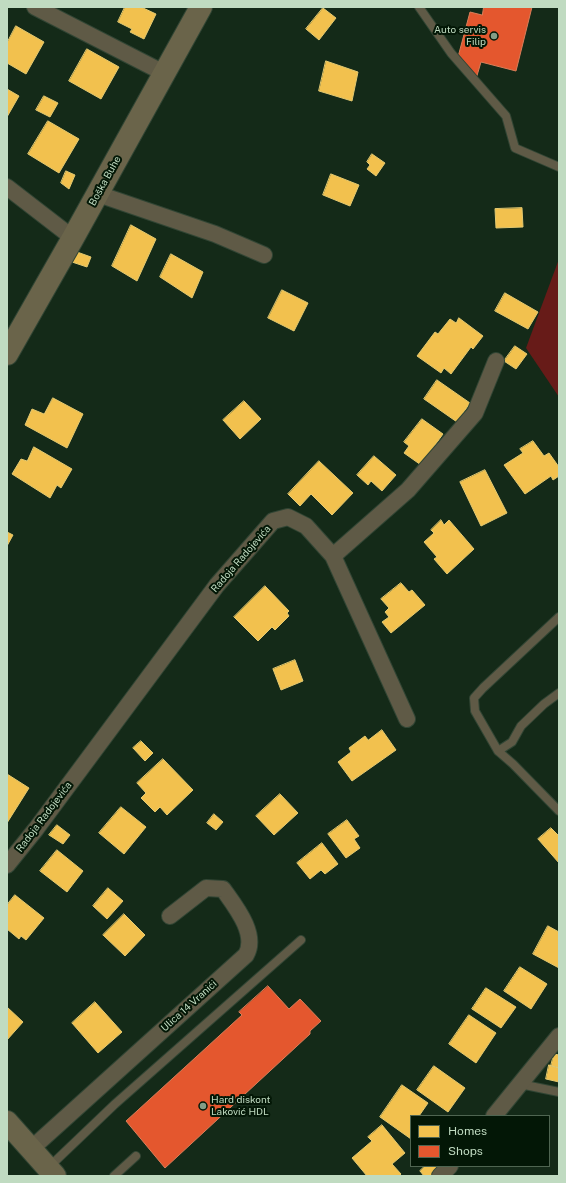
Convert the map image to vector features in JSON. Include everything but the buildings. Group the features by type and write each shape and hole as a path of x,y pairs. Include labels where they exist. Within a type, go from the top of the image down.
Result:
{"street":[{"path":"35,7 164,73"},
{"name":"Boška Buhe","path":"7,354 98,194 201,7"},
{"path":"7,187 73,238"},
{"path":"98,194 215,234 264,256"},
{"path":"333,556 408,490 475,413 496,361"},
{"name":"Radoja Radojevića","path":"7,865 217,585 273,521 288,517 306,526 333,556 407,719"},
{"name":"Ulica 14 Vranići","path":"32,1149 246,955 249,950 250,935 238,910 223,890 206,888 170,916"},
{"path":"495,1115 559,1036"},
{"path":"7,1122 52,1172"},
{"path":"440,1176 449,1167"}],"lane":[{"path":"419,7 451,53 506,116 515,148 559,167"},
{"path":"559,617 474,698 475,710 498,751 559,811"},
{"path":"498,751 512,742 521,726 544,704 559,693"},
{"path":"52,1172 115,1104 302,940"},
{"path":"520,1084 559,1092"},
{"path":"114,1176 136,1156"}],"shaded area":[{"path":"559,259 559,397 526,348"}],"place":[{"name":"Auto servis Filip","path":"494,36"},
{"name":"Hard diskont Laković HDL","path":"203,1106"}]}
